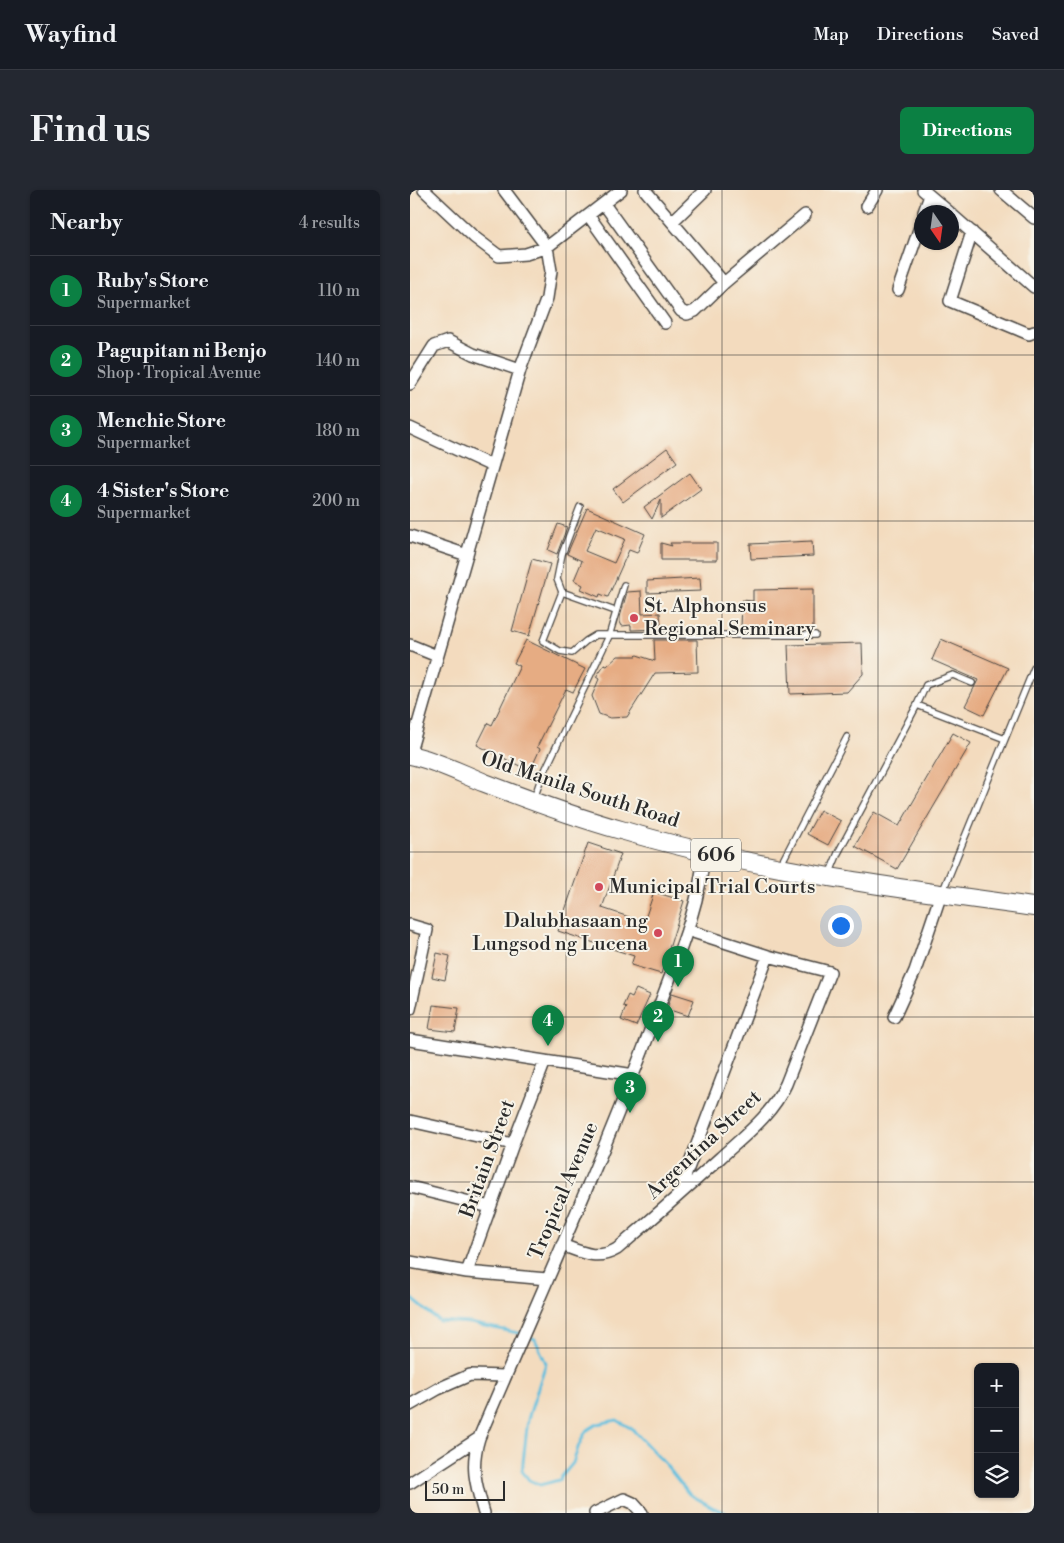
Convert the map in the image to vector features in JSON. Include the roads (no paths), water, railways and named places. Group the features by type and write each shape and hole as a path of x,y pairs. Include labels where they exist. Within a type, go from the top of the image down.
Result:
{"main road":[{"name":"Old Manila South Road","path":"410,753 534,801 620,830 704,852 779,868 1034,907"}],"street":[{"path":"424,190 474,237 500,256 526,254 547,247 621,190"},
{"path":"410,753 520,370 547,298 551,271 547,247 504,190"},
{"path":"645,190 724,282"},
{"path":"672,222 705,190"},
{"path":"867,206 876,190"},
{"path":"1001,190 1034,218"},
{"path":"926,193 940,205"},
{"path":"604,204 681,311 687,314 696,311 724,282 805,215"},
{"path":"588,216 665,323"},
{"path":"959,221 1034,287"},
{"path":"972,232 950,301 1029,334 1034,332"},
{"path":"898,290 914,244"},
{"path":"410,384 434,346 448,341 473,354 520,370"},
{"path":"410,428 492,466"},
{"path":"410,536 467,555"},
{"path":"410,645 437,656"},
{"name":"Tropical Avenue","path":"484,1513 473,1470 474,1453 634,1075 687,930 703,866 704,852"},
{"path":"894,1017 915,971 941,894"},
{"path":"410,925 427,930 414,964 410,1009"},
{"path":"677,1197 768,956 687,930"},
{"name":"Argentina Street","path":"562,1245 590,1256 609,1254 617,1249 758,1123 780,1098 830,972 768,956"},
{"path":"410,1040 634,1075"},
{"name":"Britain Street","path":"467,1272 545,1060"},
{"path":"410,1121 513,1144"},
{"path":"410,1187 490,1207"},
{"path":"410,1262 467,1272 547,1279"},
{"path":"410,1405 438,1389 470,1375 505,1376"},
{"path":"410,1484 479,1438"},
{"path":"595,1513 624,1499 632,1503 642,1513"}],"lane":[{"path":"580,507 562,554 557,579 562,592 543,640 560,650 572,653 596,635 815,636"},
{"path":"534,801 540,781 609,636 624,585"},
{"path":"562,592 615,611"},
{"path":"941,894 1034,668"},
{"path":"828,876 838,853 926,685 953,675 972,683"},
{"path":"917,705 1005,738"},
{"path":"779,868 847,737"}],"waterway":[{"path":"410,1297 439,1321 470,1323 518,1333 535,1339 546,1363 528,1419 522,1471 529,1480 540,1485 559,1480 573,1463 586,1431 597,1424 617,1420 632,1429 667,1466 689,1494 726,1513"}],"place":[{"name":"St. Alphonsus Regional Seminary","path":"634,618"},
{"name":"Municipal Trial Courts","path":"599,887"},
{"name":"Dalubhasaan ng Lungsod ng Lucena","path":"658,933"},
{"name":"Ruby's Store","path":"678,987"},
{"name":"Pagupitan ni Benjo","path":"658,1042"},
{"name":"4 Sister's Store","path":"548,1046"},
{"name":"Menchie Store","path":"630,1113"}]}
